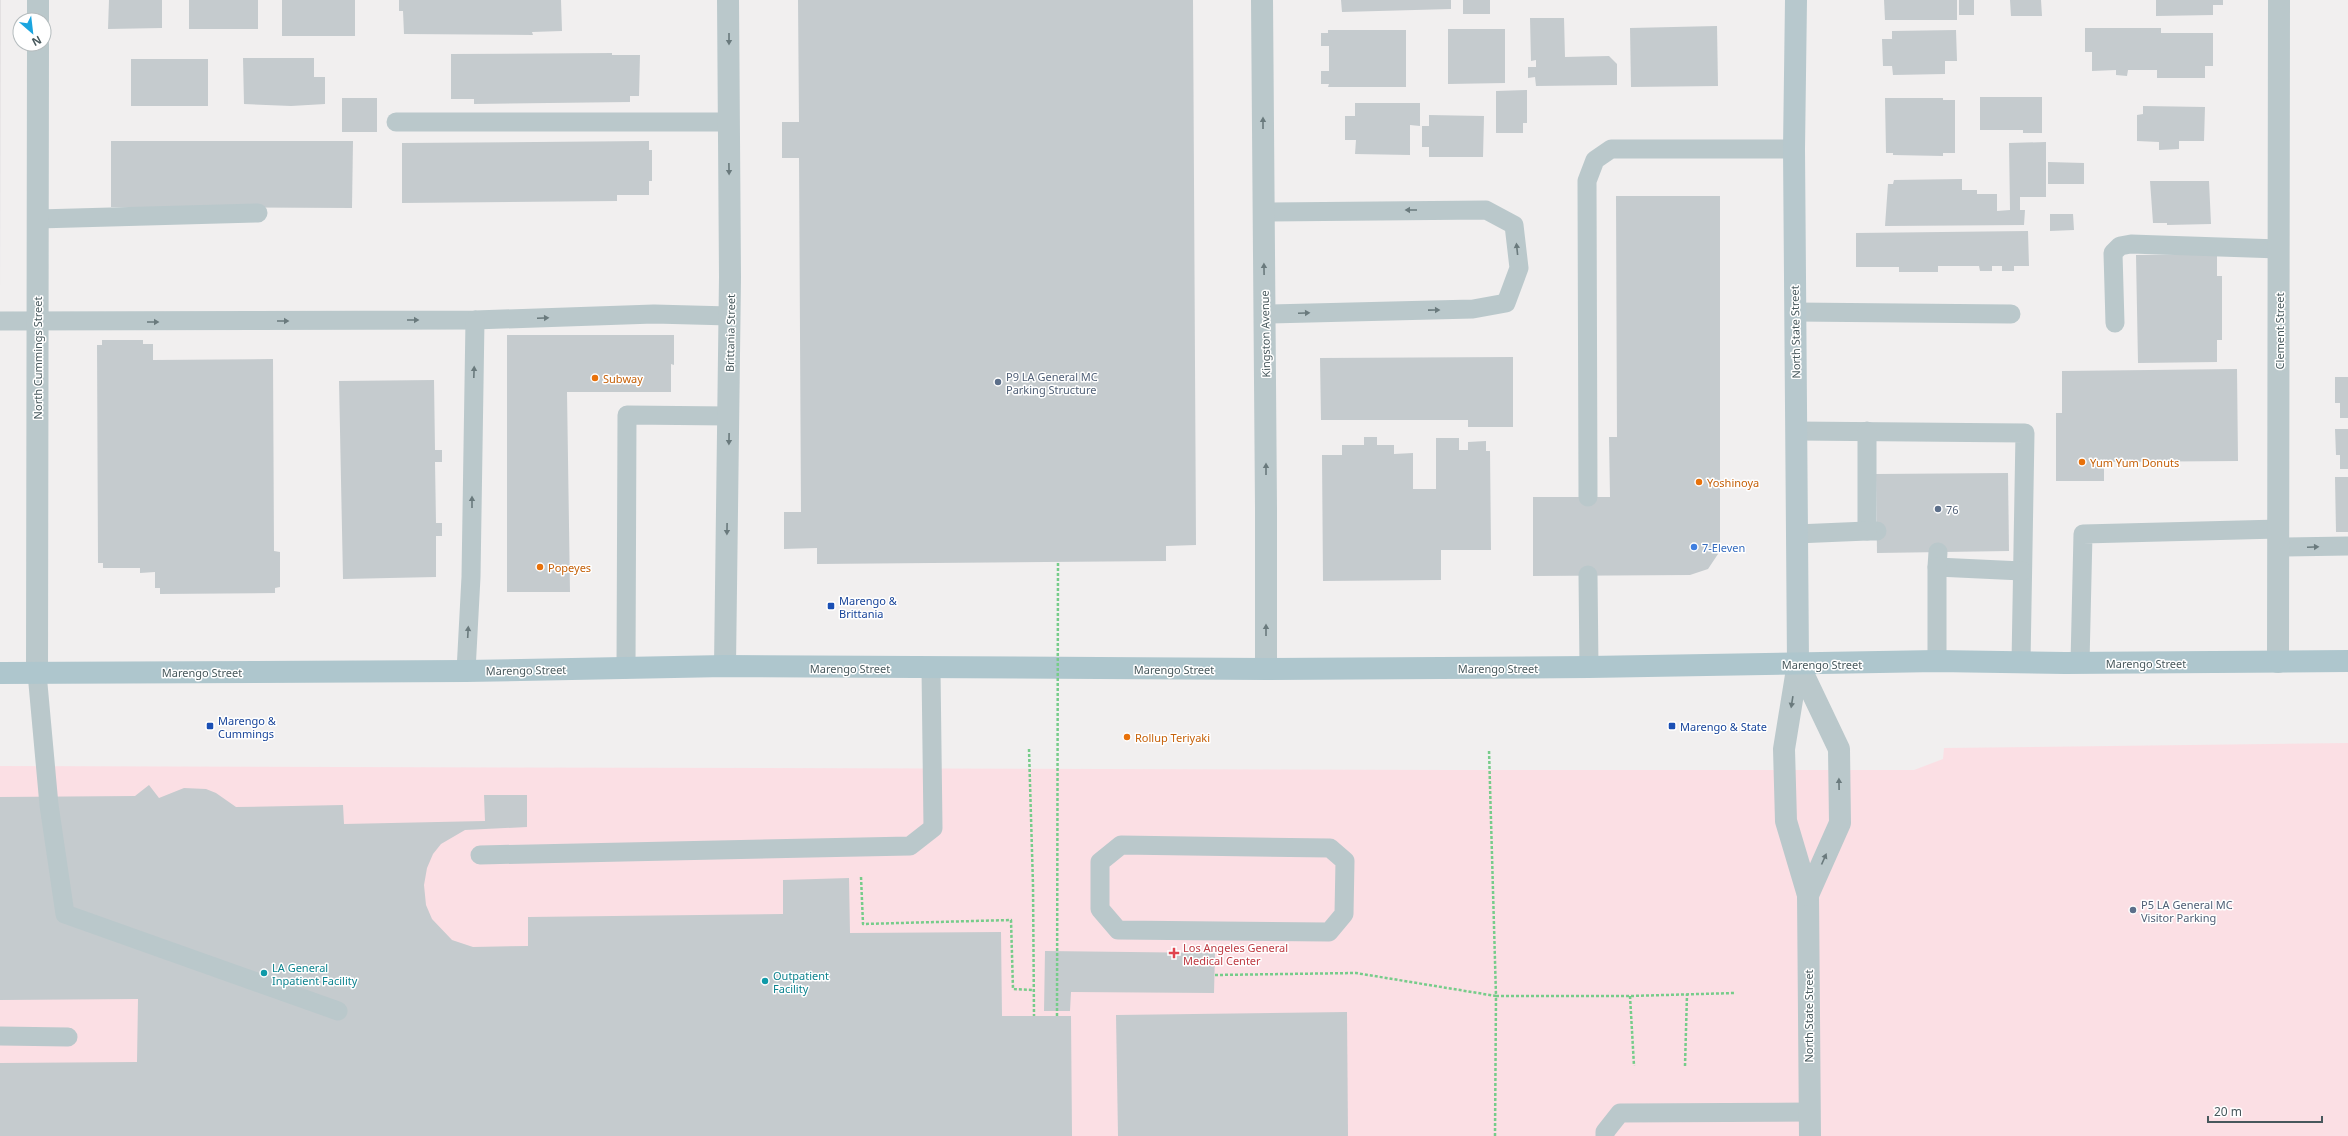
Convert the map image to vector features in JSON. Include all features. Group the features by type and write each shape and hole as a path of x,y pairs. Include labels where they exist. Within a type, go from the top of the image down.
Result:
{"main road":[{"name":"North State Street","path":"1796,0 1794,149 1798,664"},
{"name":"Marengo Street","path":"0,673 466,671 725,666 931,669 1266,669 1589,667 1937,661 2021,663 2348,661"}],"street":[{"path":"38,0 38,12"},
{"name":"Brittania Street","path":"725,666 730,316 728,0"},
{"name":"Kingston Avenue","path":"1262,0 1266,669"},
{"name":"Clement Street","path":"2278,662 2279,0"},
{"name":"North Cummings Street","path":"37,673 38,52"},
{"name":"North State Street","path":"1798,664 1838,749 1840,823 1808,895"},
{"name":"North State Street","path":"1798,664 1784,749 1786,821 1808,895 1808,1112 1810,1136"}],"lane":[{"path":"396,122 728,122"},
{"path":"1588,497 1587,181 1595,160 1611,149 1794,149"},
{"path":"1264,212 1486,210 1514,225 1519,268 1506,303 1473,309 1265,314"},
{"path":"38,220 258,213"},
{"path":"2115,323 2113,254 2120,246 2131,244 2279,249"},
{"path":"1795,312 2011,314"},
{"path":"0,321 114,322 475,320 654,314 730,316"},
{"path":"466,671 472,577 475,320"},
{"path":"626,669 628,415 729,416"},
{"path":"1796,534 1872,531 1867,431"},
{"path":"1796,432 1867,431 2025,433 2021,663"},
{"path":"2080,663 2083,534 2278,538 2348,546"},
{"path":"1937,661 1938,560 2022,571"},
{"path":"1588,576 1589,667"},
{"path":"480,855 910,846 933,828 931,669"},
{"path":"37,673 49,805 65,914 338,1011"},
{"path":"1121,845 1268,847 1330,848 1345,861 1344,914 1329,932 1118,930 1100,909 1100,862 1121,845"},
{"path":"0,1036 68,1037"},
{"path":"1605,1136 1605,1132 1620,1113 1808,1112"}],"path":[{"path":"1057,1016 1058,562"},
{"path":"1029,749 1033,885 1034,1016"},
{"path":"1489,750 1496,996 1495,1136"},
{"path":"860,871 862,924 1011,920 1013,989 1033,990"},
{"path":"1215,975 1356,973 1496,996 1630,996 1735,993"},
{"path":"1685,1066 1688,994"},
{"path":"1630,996 1634,1066"}],"shaded area":[{"path":"0,0 1,0 0,295"},
{"name":"Los Angeles General Medical Center","path":"2348,743 2348,1136 0,1136 0,766 1914,770 1943,759 1944,748"}],"building":[{"path":"109,0 162,0 162,28 108,29"},
{"path":"189,0 258,0 258,29 189,29"},
{"path":"282,0 355,0 355,36 282,36"},
{"path":"399,0 561,0 562,31 532,32 533,35 404,34 403,11 399,11"},
{"name":"P9 LA General MC Parking Structure","path":"798,0 1193,0 1196,545 1166,546 1166,561 817,564 817,548 784,549 784,512 801,512 799,158 782,158 782,122 799,122"},
{"path":"1341,0 1451,0 1451,9 1342,12"},
{"path":"1463,0 1490,0 1490,14 1463,14"},
{"path":"1884,0 1957,0 1957,20 1885,20"},
{"path":"1959,0 1974,0 1974,15 1959,15"},
{"path":"2010,0 2041,0 2042,16 2011,16"},
{"path":"2156,0 2223,0 2223,5 2213,5 2213,15 2156,16"},
{"path":"1530,18 1564,18 1565,57 1609,56 1617,64 1617,85 1536,86 1535,77 1528,78 1528,67 1536,67 1536,60 1531,61"},
{"path":"1717,26 1718,86 1631,87 1630,28"},
{"path":"2085,28 2161,28 2161,33 2213,33 2213,66 2205,66 2205,78 2157,78 2157,70 2128,70 2127,76 2116,75 2116,70 2092,71 2092,52 2085,52"},
{"path":"1448,29 1505,29 1505,83 1448,84"},
{"path":"1328,30 1406,30 1406,87 1328,87 1329,84 1321,84 1321,71 1329,71 1329,46 1321,46 1321,33 1328,33"},
{"path":"1956,30 1957,61 1945,61 1945,74 1893,75 1892,66 1883,66 1882,39 1892,39 1892,31"},
{"path":"612,53 612,55 640,55 639,96 630,96 630,102 474,104 474,99 451,99 451,54"},
{"path":"243,58 314,58 314,77 325,77 325,104 291,106 244,104"},
{"path":"131,59 208,59 208,106 131,106"},
{"path":"1527,90 1527,123 1523,123 1523,133 1496,133 1496,91"},
{"path":"1980,97 2042,97 2042,133 2023,133 2023,130 1980,130"},
{"path":"342,98 377,98 377,132 342,132"},
{"path":"1885,98 1943,98 1943,100 1955,100 1955,153 1943,153 1943,156 1893,155 1893,153 1886,153"},
{"path":"1355,103 1420,103 1420,126 1410,125 1410,155 1355,154 1356,140 1345,140 1345,116 1355,116"},
{"path":"2143,106 2205,107 2204,141 2179,141 2179,149 2159,150 2159,142 2137,141 2137,115 2143,114"},
{"path":"1429,115 1484,116 1483,157 1429,157 1429,147 1422,147 1422,126 1429,126"},
{"path":"111,141 353,141 352,208 111,207"},
{"path":"649,141 649,150 652,150 652,181 649,181 649,195 617,195 617,201 402,203 402,143"},
{"path":"2046,142 2046,197 2020,197 2020,210 2025,210 2024,225 1885,226 1888,184 1893,184 1894,180 1962,179 1962,190 1977,190 1977,194 1997,194 1997,211 2010,210 2009,143"},
{"path":"2048,162 2084,163 2084,184 2048,184"},
{"path":"2150,181 2209,181 2211,224 2167,225 2167,223 2153,223"},
{"path":"1616,196 1720,196 1720,551 1708,569 1690,575 1533,576 1533,497 1610,497 1609,437 1617,437"},
{"path":"2050,214 2073,214 2074,230 2050,231"},
{"path":"2028,231 2029,266 2014,266 2014,271 2002,271 2002,266 1992,266 1992,271 1980,271 1979,266 1938,266 1938,272 1899,272 1899,267 1856,267 1856,233"},
{"path":"2217,254 2217,276 2222,276 2222,340 2217,340 2217,362 2138,363 2136,255"},
{"path":"507,335 674,335 674,365 671,364 671,392 567,392 570,592 507,592"},
{"path":"102,340 143,340 143,344 153,344 153,360 273,359 274,551 280,552 280,587 275,588 275,593 160,594 160,588 155,588 155,572 140,573 140,568 103,568 103,563 98,563 97,345 102,345"},
{"path":"1513,357 1513,427 1468,427 1468,420 1321,420 1320,358"},
{"path":"2237,369 2238,461 2104,462 2104,481 2056,481 2056,413 2062,413 2062,371"},
{"path":"2335,377 2348,377 2348,418 2340,418 2340,403 2335,403"},
{"path":"434,380 435,450 442,450 442,462 435,462 436,523 442,523 442,536 436,536 436,577 343,579 339,381"},
{"path":"2335,429 2348,429 2348,469 2340,469 2340,455 2336,455"},
{"path":"1364,437 1377,437 1377,445 1394,445 1394,454 1413,453 1413,489 1436,489 1436,438 1459,438 1459,450 1468,450 1468,442 1486,441 1486,451 1490,451 1491,550 1441,550 1441,580 1323,581 1322,455 1342,455 1342,445 1364,445"},
{"path":"2008,473 2009,551 1877,553 1876,474"},
{"path":"2335,477 2348,477 2348,532 2336,532"},
{"path":"149,785 159,798 184,788 206,789 216,793 236,807 343,805 344,824 485,821 484,795 527,795 527,827 465,830 441,844 433,854 427,868 424,885 426,905 432,919 452,940 473,947 528,946 528,917 783,914 783,880 849,878 850,933 1001,932 1002,1016 1071,1016 1072,1136 0,1136 0,1063 137,1062 138,999 0,1000 0,797 135,796"},
{"path":"1045,951 1215,953 1214,993 1071,992 1070,1011 1044,1011"},
{"path":"1347,1012 1348,1136 1118,1136 1116,1015"}],"place":[{"name":"Subway","path":"595,378"},
{"name":"P9 LA General MC Parking Structure","path":"998,382"},
{"name":"Yum Yum Donuts","path":"2082,462"},
{"name":"Yoshinoya","path":"1699,482"},
{"name":"76","path":"1938,509"},
{"name":"7-Eleven","path":"1694,547"},
{"name":"Popeyes","path":"540,567"},
{"name":"Marengo & Brittania","path":"831,606"},
{"name":"Marengo & Cummings","path":"210,726"},
{"name":"Marengo & State","path":"1672,726"},
{"name":"Rollup Teriyaki","path":"1127,737"},
{"name":"P5 LA General MC Visitor Parking","path":"2133,910"},
{"name":"Los Angeles General Medical Center","path":"1174,953"},
{"name":"LA General Inpatient Facility","path":"264,973"},
{"name":"Outpatient Facility","path":"765,981"}]}
